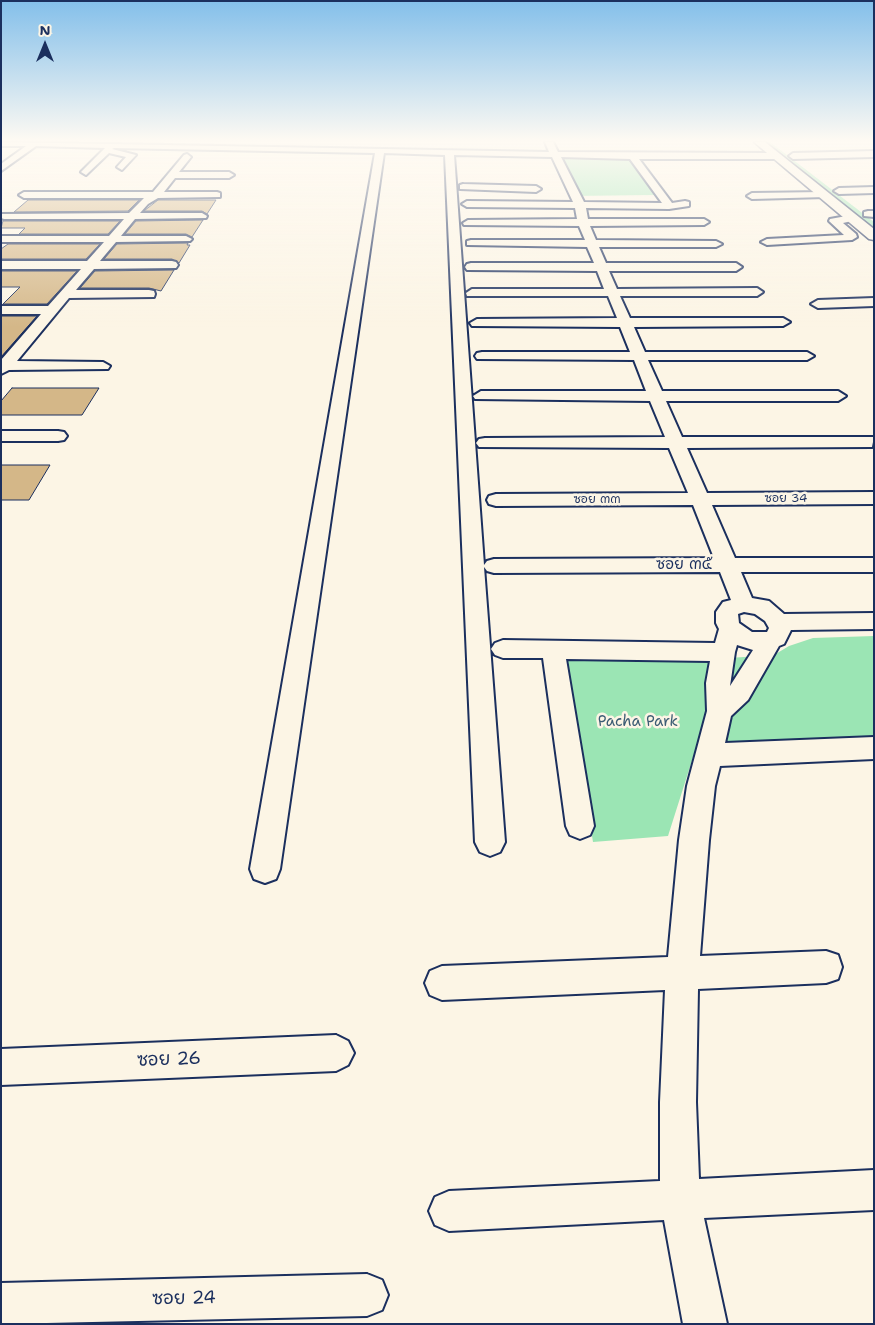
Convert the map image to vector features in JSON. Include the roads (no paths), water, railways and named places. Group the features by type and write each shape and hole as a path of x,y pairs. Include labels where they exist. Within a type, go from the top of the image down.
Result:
{"main road":[{"path":"835,204 874,236"},
{"path":"855,204 866,212"}],"street":[{"path":"2,367 67,294 141,204"},
{"path":"265,869 372,204"},
{"path":"452,204 490,842"},
{"path":"467,204 670,206 685,204"},
{"path":"785,204 790,208"},
{"path":"580,205 583,223 591,244 744,604"},
{"path":"4,216 202,216"},
{"path":"767,242 848,238 851,237 850,234 834,220 852,218"},
{"path":"468,223 704,222"},
{"path":"1,239 186,239"},
{"path":"471,243 716,244"},
{"path":"1,265 172,265"},
{"path":"471,267 736,267"},
{"path":"472,293 757,292"},
{"path":"67,294 149,294"},
{"path":"818,304 874,302"},
{"path":"1,310 53,310"},
{"path":"478,323 784,322"},
{"path":"482,356 807,356"},
{"path":"2,367 103,366"},
{"path":"481,396 838,396"},
{"path":"1,436 58,436"},
{"path":"486,443 872,442"},
{"name":"ซอย 34","path":"699,499 874,498"},
{"name":"ซอย ๓๓","path":"496,500 699,499"},
{"name":"ซอย ๓๕","path":"494,566 874,565"},
{"path":"720,711 740,693 774,631 768,611 744,604 731,608 727,612 727,623 731,629 745,638 762,642 774,631 874,621"},
{"path":"705,1324 680,1200 678,1102 680,1006 694,840 701,786 720,711 718,682 723,652 731,629"},
{"path":"503,649 723,652"},
{"path":"553,649 580,826"},
{"path":"709,755 874,748"},
{"path":"442,983 826,967"},
{"name":"ซอย 26","path":"1,1067 336,1053"},
{"path":"448,1211 874,1190"},
{"name":"ซอย 24","path":"1,1304 366,1294"}],"park label":[{"name":"Pacha Park","path":"638,722"}]}
